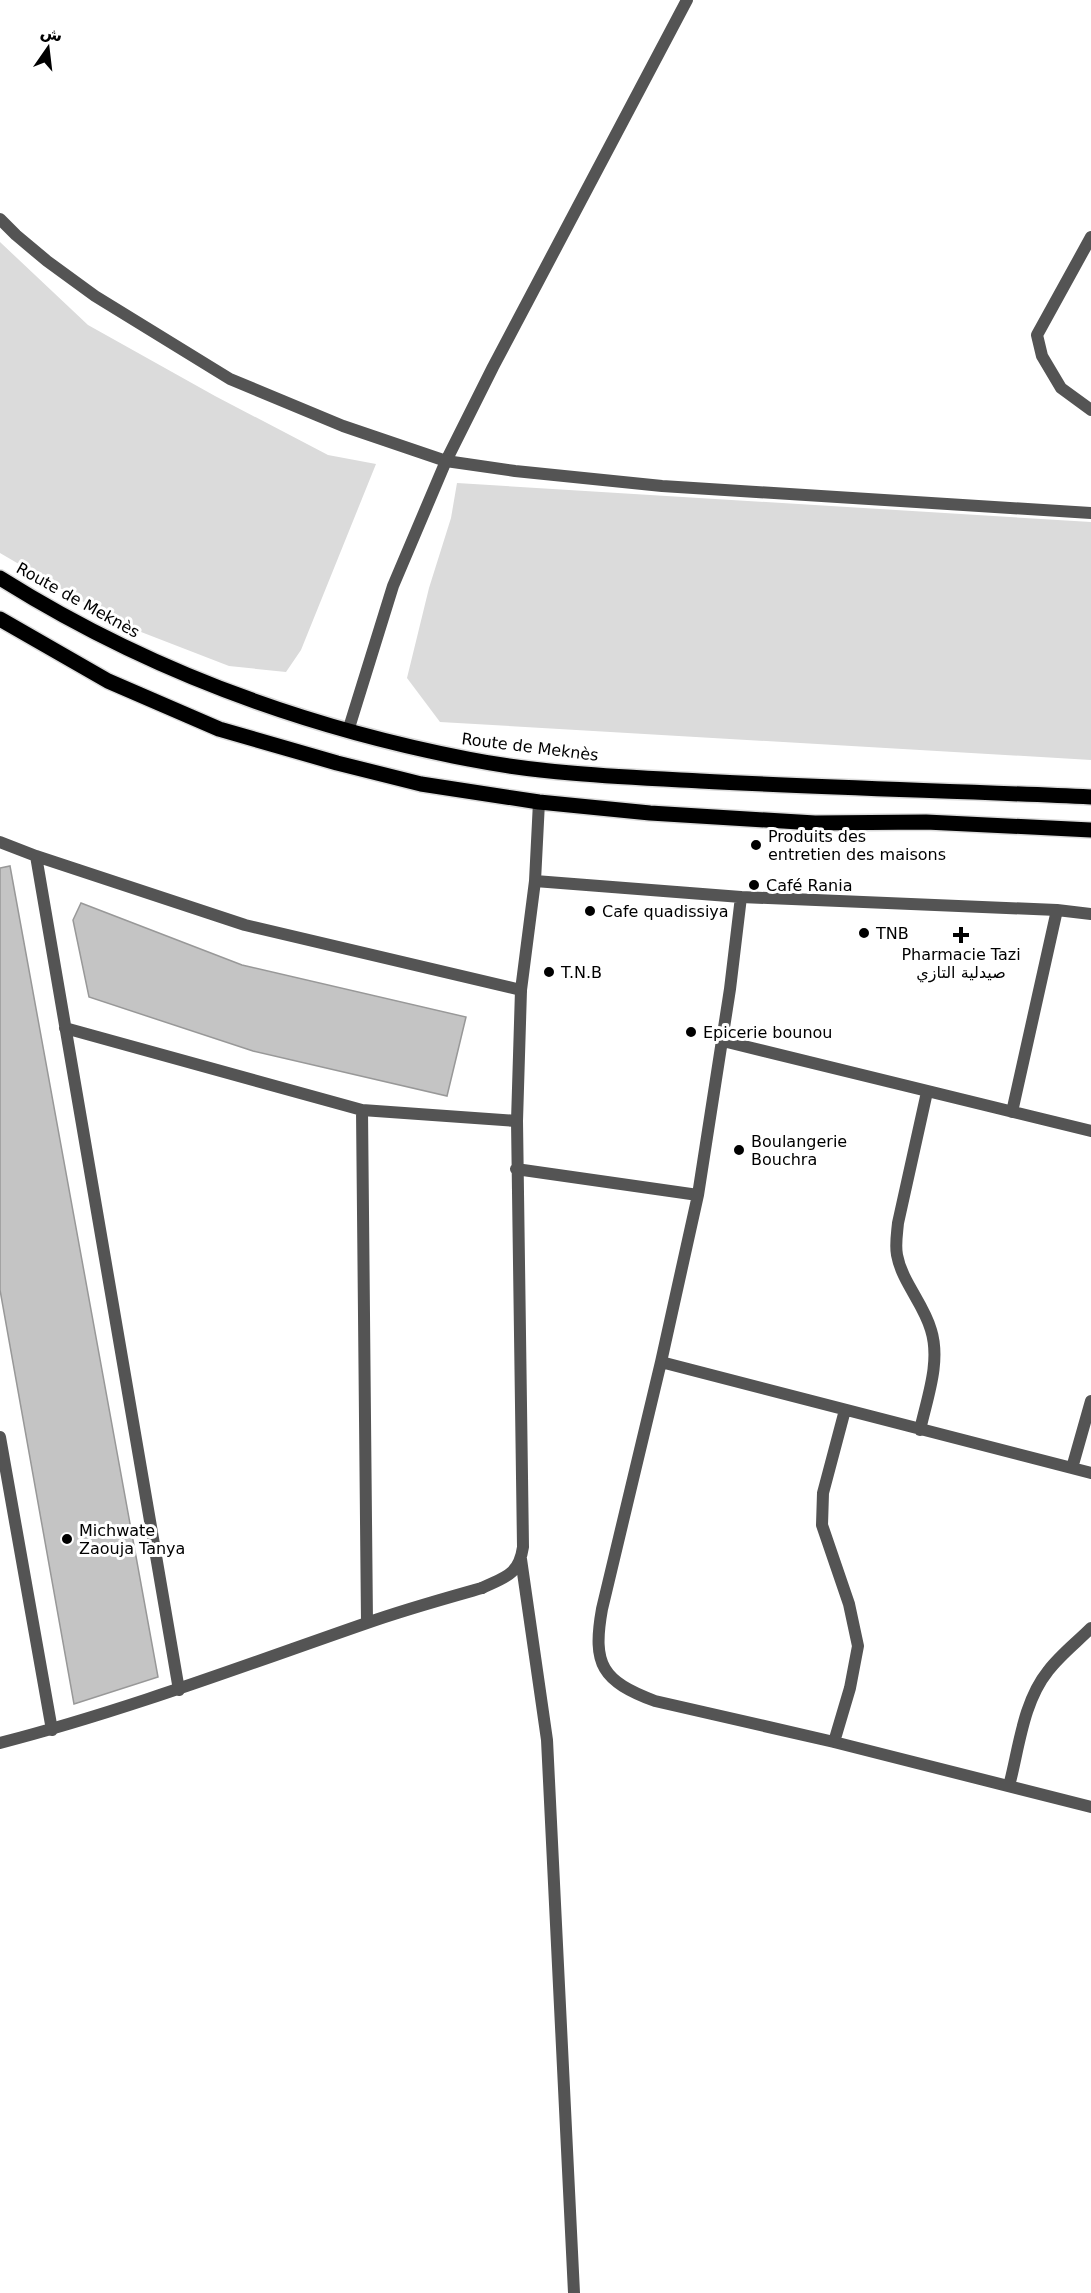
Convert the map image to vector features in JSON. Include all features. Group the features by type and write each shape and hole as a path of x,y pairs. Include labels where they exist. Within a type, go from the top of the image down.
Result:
{"main road":[{"name":"Route de Meknès","path":"0,578 101,635 174,671 248,699 348,731 470,760 552,771 816,788 1091,797"},
{"path":"0,619 108,681 219,729 337,763 421,784 539,802 650,813 814,823 926,822 1091,830"}],"street":[{"path":"348,731 393,586 447,461 493,367 687,0"},
{"path":"0,219 16,236 95,296 230,379 344,426 447,461 514,471 662,486 1091,513"},
{"path":"1091,237 1037,335 1042,356 1061,388 1091,410"},
{"path":"0,1743 52,1730 179,1690 367,1623 482,1587 510,1574 518,1567 523,1539 517,1120 521,990 535,881 539,802"},
{"path":"0,842 245,925 521,990"},
{"path":"36,856 179,1690"},
{"path":"535,881 741,897 1057,910 1091,914"},
{"path":"741,897 723,1041 698,1195 602,1609 597,1644 599,1658 616,1682 630,1691 655,1701 834,1742 1091,1807"},
{"path":"1012,1112 1057,910"},
{"path":"66,1028 362,1110 517,1120"},
{"path":"723,1041 1091,1131"},
{"path":"920,1430 932,1380 935,1347 932,1330 923,1308 904,1276 897,1257 896,1242 898,1223 927,1092"},
{"path":"362,1110 367,1623"},
{"path":"516,1170 698,1195"},
{"path":"661,1362 1091,1473"},
{"path":"1072,1468 1091,1401"},
{"path":"834,1742 850,1688 858,1646 849,1604 822,1525 823,1493 845,1410"},
{"path":"0,1437 52,1730"},
{"path":"521,1558 547,1740 574,2293"},
{"path":"1009,1786 1035,1690 1048,1670 1091,1628"}],"shaded area":[{"path":"0,242 88,325 215,396 328,455 376,464 301,650 286,672 229,666 123,625 0,553"},
{"path":"457,483 1091,522 1091,760 440,722 407,678 429,588 451,518"}],"building":[{"path":"10,866 158,1677 74,1704 0,1290 0,868"},
{"path":"81,903 242,965 466,1017 447,1096 253,1051 89,997 73,920"}],"place":[{"name":"Produits des entretien des maisons","path":"756,845"},
{"name":"Café Rania","path":"754,885"},
{"name":"Cafe quadissiya","path":"590,911"},
{"name":"TNB","path":"864,933"},
{"name":"Pharmacie Tazi صيدلية التازي","path":"961,935"},
{"name":"T.N.B","path":"549,972"},
{"name":"Epicerie bounou","path":"691,1032"},
{"name":"Boulangerie Bouchra","path":"739,1150"},
{"name":"Michwate Zaouja Tanya","path":"67,1539"}]}
